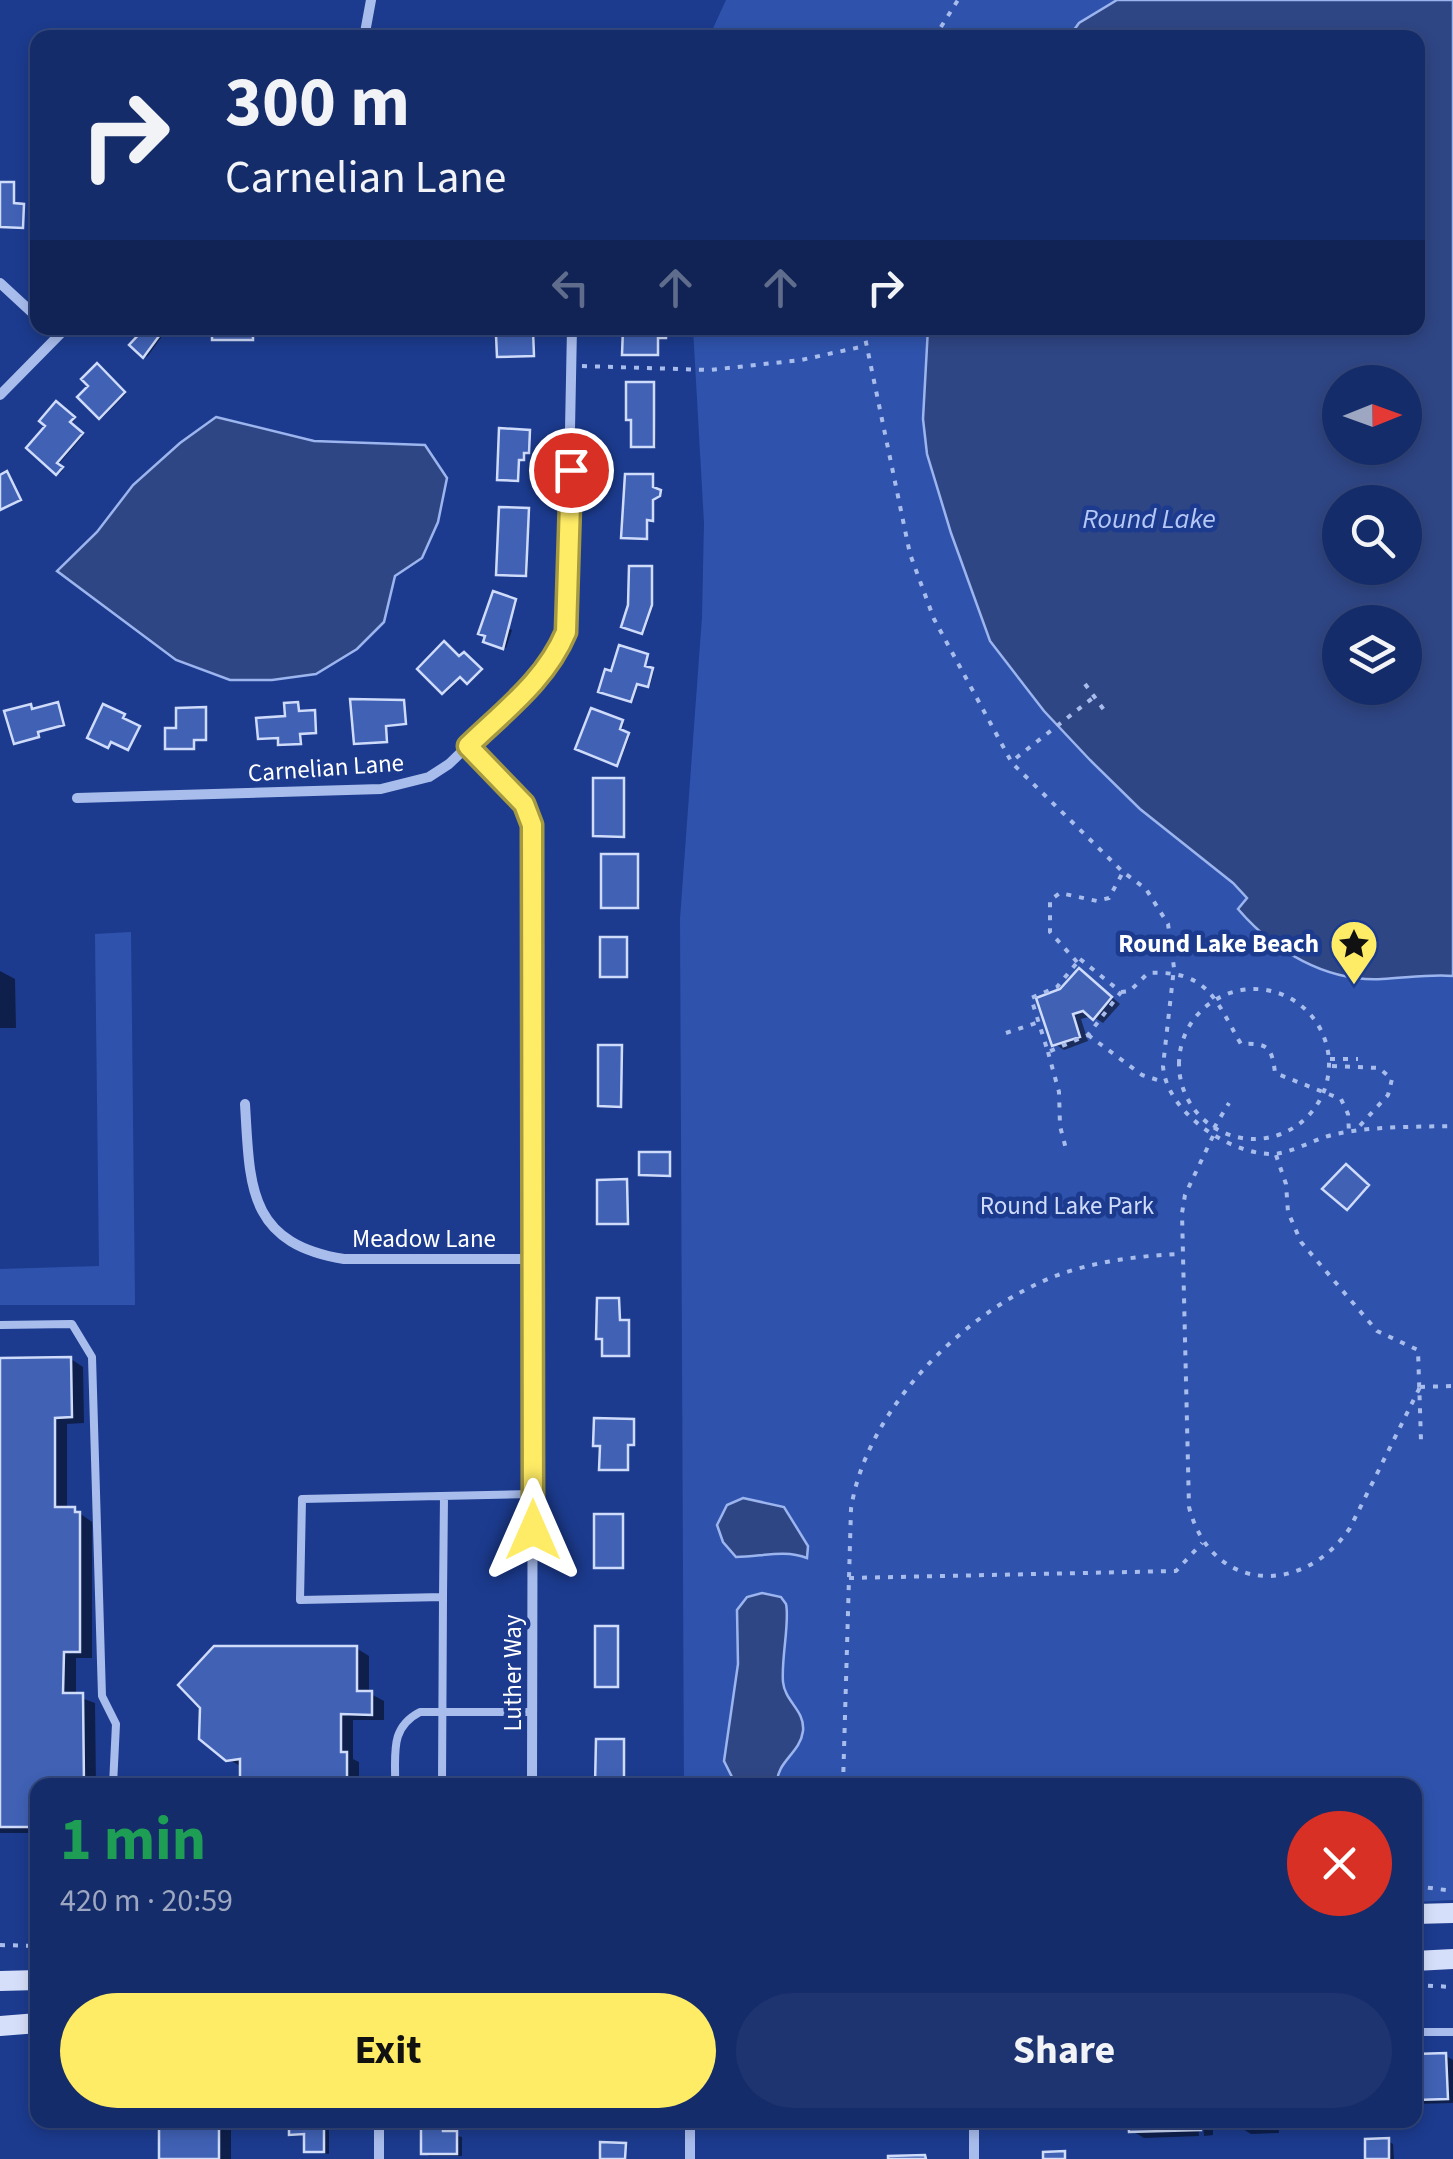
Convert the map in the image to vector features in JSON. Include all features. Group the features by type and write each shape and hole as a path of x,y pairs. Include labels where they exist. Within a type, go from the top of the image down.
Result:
{"main road":[{"path":"1422,1914 1453,1913"},
{"path":"1422,1961 1453,1960"},
{"path":"0,1981 30,1980"},
{"path":"0,2026 30,2024"}],"street":[{"path":"365,30 371,0"},
{"path":"0,283 30,311"},
{"name":"Carnelian Lane","path":"77,798 381,789 429,778 468,746 542,674 566,632 572,335"},
{"path":"0,394 57,337"},
{"name":"Luther Way","path":"468,746 524,804 532,825 532,1778"},
{"name":"Meadow Lane","path":"245,1104 250,1184 260,1208 294,1246 344,1259 533,1259"},
{"path":"379,2128 379,2159"},
{"path":"690,2128 690,2159"},
{"path":"974,2128 974,2159"}],"lane":[{"path":"0,1325 72,1324 92,1357 102,1696 116,1724 114,1778"},
{"path":"444,1597 300,1600 302,1499 533,1494"},
{"path":"442,1778 444,1496"},
{"path":"396,1778 396,1738 406,1720 420,1712 532,1712"},
{"path":"1422,2032 1453,2032"}],"path":[{"path":"939,30 958,0"},
{"path":"864,335 910,554 934,619 1012,763 1123,872 1146,889 1168,924 1174,952 1164,1082 1177,1103 1214,1131 1257,1152 1276,1155 1318,1138 1352,1131 1453,1126"},
{"path":"572,366 710,370 801,360 866,346"},
{"path":"1084,684 1104,710"},
{"path":"1016,758 1094,697"},
{"path":"1078,962 1050,932 1050,900 1060,894 1098,901 1110,898 1123,872"},
{"path":"1066,1149 1060,1126 1059,1092 1031,998 1057,988 1080,959 1121,992 1130,992 1148,973 1173,972 1191,978 1216,1000 1241,1044 1260,1044 1268,1049 1276,1073 1338,1097 1346,1106 1352,1131"},
{"path":"1249,989 1272,991 1293,1000 1318,1023 1330,1062 1325,1091 1307,1118 1284,1134 1247,1140 1214,1131 1187,1098 1179,1065 1186,1032 1198,1014 1216,1000 1249,989"},
{"path":"1048,1052 1088,1035 1121,992"},
{"path":"1006,1033 1039,1022"},
{"path":"1088,1035 1142,1075 1164,1082"},
{"path":"1330,1062 1358,1058"},
{"path":"1330,1062 1379,1068 1392,1080 1388,1095 1352,1131"},
{"path":"1229,1104 1185,1195 1182,1254 1189,1507 1202,1542 1231,1567 1262,1576 1302,1570 1325,1557 1350,1528 1420,1387"},
{"path":"1276,1155 1286,1184 1288,1212 1302,1242 1377,1331 1418,1350 1421,1440"},
{"path":"843,1778 855,1483 872,1438 917,1379 982,1316 1061,1274 1129,1258 1182,1254"},
{"path":"1420,1387 1453,1386"},
{"path":"849,1578 1176,1572 1202,1542"},
{"path":"1422,1887 1453,1891"},
{"path":"0,1945 30,1946"},
{"path":"1422,1985 1453,1986"}],"green space":[{"name":"Round Lake Park","path":"726,0 1453,0 1453,1900 1422,1902 1422,1778 684,1778 680,919 702,617 704,523 693,335 1425,335 1425,30 712,30"},
{"path":"131,932 135,1305 0,1305 0,1269 99,1266 95,934"}],"water":[{"name":"Round Lake","path":"1117,0 1453,0 1453,976 1361,979 1302,961 1252,924 1238,909 1247,898 1140,809 1090,760 1044,711 990,641 927,454 923,419 928,335 1425,335 1425,30 1074,30"},
{"path":"216,417 314,441 425,445 447,478 438,522 422,558 395,576 384,622 357,649 316,674 230,680 176,660 57,571 97,532 133,485"},
{"path":"743,1498 784,1507 808,1546 807,1558 781,1554 736,1557 723,1542 717,1525 727,1505"},
{"path":"762,1593 781,1597 786,1604 783,1682 801,1717 803,1731 778,1778 732,1778 724,1761 738,1664 737,1610 747,1597"}],"building":[{"path":"0,182 14,182 14,203 24,204 23,228 0,227"},
{"path":"138,335 160,335 143,358 129,345"},
{"path":"212,335 253,335 253,340 212,340"},
{"path":"496,335 533,335 534,356 497,357"},
{"path":"623,335 666,335 658,338 658,355 622,355"},
{"path":"97,363 125,392 99,419 77,397 88,386 81,379"},
{"path":"626,382 654,382 654,447 631,447"},
{"path":"56,401 75,417 70,422 83,433 57,463 63,467 56,475 26,448 45,426 39,421"},
{"path":"499,428 530,430 529,453 519,460 518,481 497,480"},
{"path":"7,471 21,500 0,510 0,475"},
{"path":"625,474 653,474 653,487 661,490 653,500 653,521 647,520 647,539 621,538"},
{"path":"499,507 529,508 526,576 496,575"},
{"path":"629,566 652,566 652,605 642,634 621,627 628,605"},
{"path":"493,591 516,599 503,649 483,642 485,636 478,634"},
{"path":"444,641 459,656 464,652 482,669 467,684 460,677 442,694 417,669"},
{"path":"619,645 648,654 645,666 653,668 648,687 637,684 631,702 598,692 605,669 611,671"},
{"path":"350,699 404,700 406,724 386,726 387,742 354,744"},
{"path":"58,702 64,725 14,744 4,711"},
{"path":"298,702 299,711 315,710 316,733 300,734 301,744 278,745 278,738 258,739 256,718 285,716 284,703"},
{"path":"103,704 140,726 128,750 111,742 108,748 87,738"},
{"path":"206,707 206,740 194,740 194,749 165,749 165,728 176,728 176,708"},
{"path":"591,708 623,720 620,729 629,733 617,766 575,749"},
{"path":"593,778 624,778 624,837 593,836"},
{"path":"601,854 638,854 638,908 601,908"},
{"path":"600,937 627,937 627,977 600,977"},
{"path":"1079,968 1112,997 1093,1020 1083,1011 1073,1014 1080,1037 1052,1046 1036,998 1060,989"},
{"path":"598,1045 622,1045 621,1107 598,1106"},
{"path":"639,1152 670,1152 670,1176 639,1175"},
{"path":"1346,1164 1369,1185 1347,1210 1322,1189"},
{"path":"627,1179 628,1224 597,1224 597,1180"},
{"path":"597,1298 619,1298 620,1320 629,1320 629,1356 602,1356 602,1339 596,1339"},
{"path":"71,1357 72,1417 55,1418 55,1507 75,1507 75,1512 80,1512 80,1652 64,1652 63,1693 83,1693 84,1778 30,1778 30,1827 0,1827 0,1358"},
{"path":"594,1418 634,1419 634,1445 628,1445 628,1470 599,1470 600,1446 593,1446"},
{"path":"594,1514 623,1514 623,1568 594,1568"},
{"path":"595,1626 618,1626 618,1687 595,1687"},
{"path":"214,1646 357,1646 357,1691 372,1691 372,1715 341,1714 341,1752 347,1752 347,1778 240,1778 240,1759 226,1761 199,1739 200,1708 178,1685"},
{"path":"596,1739 624,1739 624,1778 595,1778"},
{"path":"1446,2053 1448,2099 1422,2100 1422,2054"},
{"path":"159,2128 219,2128 219,2159 159,2159"},
{"path":"289,2128 324,2128 324,2152 304,2152 304,2134 289,2135"},
{"path":"421,2128 457,2131 457,2154 421,2154"},
{"path":"1129,2128 1201,2128 1201,2130 1129,2132"},
{"path":"1389,2138 1389,2159 1365,2159 1365,2139"},
{"path":"600,2142 626,2143 625,2159 600,2159"},
{"path":"1065,2151 1065,2159 1043,2159 1043,2152"},
{"path":"925,2155 926,2159 888,2159 888,2156"}],"place":[{"name":"Round Lake Beach","path":"1354,986"}],"route":[{"path":"533,1530 534,846 524,804 468,746 542,674 566,632 571,470"}]}
